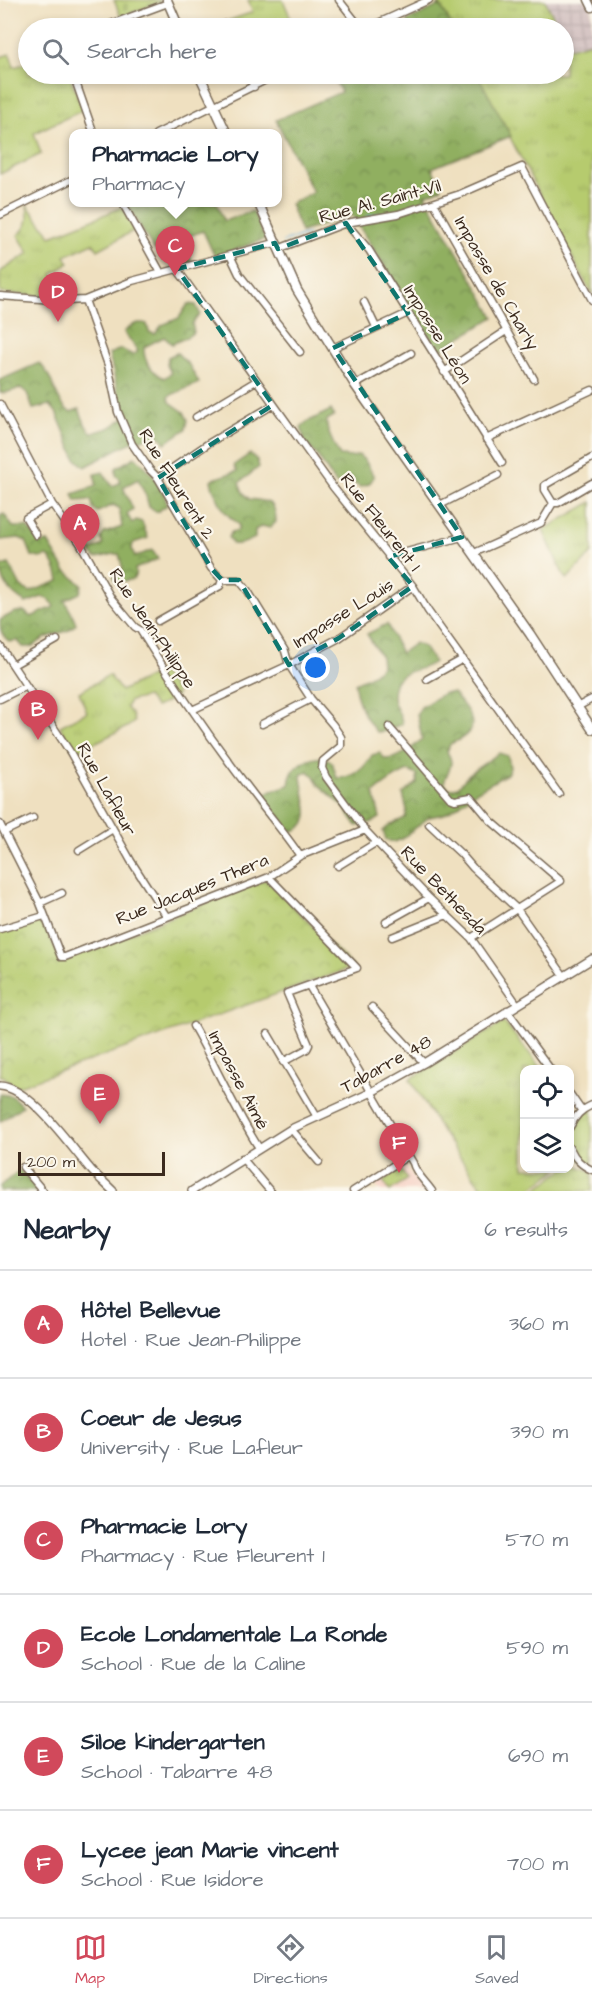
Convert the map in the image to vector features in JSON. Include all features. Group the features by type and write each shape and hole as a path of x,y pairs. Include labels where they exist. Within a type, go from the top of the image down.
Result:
{"main road":[{"path":"167,2 174,18"},
{"path":"204,84 225,129"},
{"path":"260,207 297,290 355,385 531,634 577,707 590,723"}],"street":[{"path":"339,0 353,18"},
{"path":"389,18 429,0"},
{"path":"588,0 592,8"},
{"path":"126,18 167,2"},
{"path":"76,84 92,129"},
{"path":"167,129 260,84"},
{"name":"Rue Al. Saint-Vil","path":"85,300 132,281 161,273 230,255 277,246 346,223 398,214 460,194 522,166 592,300"},
{"path":"0,215 69,180"},
{"name":"Impasse de Charly","path":"434,202 534,379"},
{"path":"125,207 161,273"},
{"name":"Impasse Léon","path":"346,223 369,250 502,463"},
{"path":"230,255 239,274 300,352"},
{"name":"Rue Fleurent 1","path":"177,270 273,405 388,557 413,586 559,794"},
{"path":"0,296 85,300"},
{"name":"Rue Fleurent 2","path":"85,300 108,365 117,412 132,444 158,478 211,568 222,580"},
{"path":"364,302 376,327"},
{"path":"333,348 408,313"},
{"path":"444,372 506,330"},
{"path":"355,385 411,353"},
{"path":"195,417 256,381"},
{"path":"486,439 592,390"},
{"name":"Rue Jean-Philippe","path":"0,404 52,504 80,543 111,598 140,630 192,711 250,792 283,830 300,856"},
{"path":"158,478 209,443 273,405"},
{"path":"553,503 545,490 545,485 592,458"},
{"path":"440,505 498,475"},
{"path":"553,503 558,503 592,483"},
{"path":"474,553 541,523 553,503"},
{"path":"36,535 27,517 52,504"},
{"path":"388,557 462,537"},
{"path":"158,621 220,586 222,580 239,580 285,651 288,664 311,699 341,737 341,746 323,761 322,768 326,777 365,830"},
{"name":"Impasse Louis","path":"192,711 339,638 413,586"},
{"path":"13,665 57,640"},
{"name":"Rue Lafleur","path":"0,646 70,752 113,830 167,917"},
{"path":"427,679 463,660"},
{"path":"0,699 26,686"},
{"path":"262,724 311,699"},
{"path":"577,707 592,699"},
{"path":"389,727 450,798 456,800 471,797 491,821 561,881 471,938"},
{"path":"4,832 33,818"},
{"path":"0,824 40,903 44,916 0,929"},
{"path":"429,824 517,909 564,976"},
{"path":"79,850 113,830"},
{"name":"Rue Bethesda","path":"365,830 429,898 471,938 517,1004"},
{"name":"Rue Jacques Thera","path":"44,916 62,957 65,957 269,877 300,856 365,830"},
{"path":"338,866 377,842"},
{"path":"269,877 357,968 287,993 309,1045 307,1049 283,1062"},
{"path":"40,903 62,893"},
{"path":"386,922 429,898"},
{"path":"392,937 447,915"},
{"name":"Tabarre 48","path":"192,1191 291,1129 370,1093 424,1063 592,959"},
{"path":"309,986 413,1163 414,1169 432,1191"},
{"path":"372,1007 424,1063"},
{"path":"507,1010 547,1065"},
{"name":"Impasse Aimé","path":"194,1026 220,1074 233,1105 259,1148"},
{"path":"268,1034 317,1117"},
{"path":"0,1086 16,1090 51,1121 92,1171 113,1191"},
{"path":"574,1100 581,1110"},
{"path":"574,1119 581,1110 592,1105"},
{"path":"291,1129 319,1162"},
{"path":"353,1191 408,1156"},
{"path":"574,1156 582,1165 592,1170"},
{"path":"242,1158 270,1191"},
{"path":"23,1167 43,1191"}],"highlighted area":[{"path":"346,223 408,313 333,348 462,537 388,557 413,586 339,638 289,665 239,580 222,580 211,568 158,478 273,405 177,269 275,243 278,249"}],"shaded area":[{"path":"545,0 591,0 592,42 574,47 574,18 554,18"},
{"path":"403,1163 423,1191 380,1191 374,1182"}],"green space":[{"path":"114,0 160,0 160,2 121,17"},
{"path":"248,0 283,0 291,18 236,18 253,12"},
{"path":"437,0 545,0 554,18 447,18"},
{"path":"440,5 447,18 413,18"},
{"path":"592,42 592,295 482,84 574,84 574,47"},
{"path":"10,54 14,67 18,66 18,84 73,84 83,110 34,133 41,154 0,174 0,57"},
{"path":"337,84 482,84 511,136 432,168 442,188 425,195 494,317 438,351 352,215 301,232 290,204 313,192 276,120 341,92"},
{"path":"27,205 51,236 123,207 135,230 98,250 93,243 65,256 69,263 52,274 66,298 0,293 0,272 29,253 18,235 27,222"},
{"path":"128,207 219,207 224,221 253,211 265,239 215,257 203,231 181,239 192,262 175,265 166,245 154,250"},
{"path":"188,304 196,305 200,314 192,324 194,332 172,344 164,337 144,347 147,361 160,376 164,378 171,373 167,365 168,357 177,353 189,365 199,383 169,396 170,402 184,412 188,420 186,429 165,443 160,436 139,440 85,467 76,459 56,412 50,405 33,409 27,393 21,388 0,393 0,380 39,363 48,374 65,407 70,412 79,409 86,426 92,433 109,428 124,418 109,354 121,349 133,355 138,351 124,332 135,324 143,323 147,324 149,332 155,334 162,325 179,318"},
{"path":"331,410 334,416 327,420 327,424 333,443 340,456 359,455 366,462 374,477 369,484 360,487 352,482 345,485 336,484 317,455 305,443 301,427"},
{"path":"250,454 257,460 259,467 239,483 249,499 265,501 272,506 276,522 270,528 262,526 255,530 255,538 242,544 233,544 228,537 232,532 238,530 239,525 223,508 211,480 237,471 234,465"},
{"path":"135,457 155,478 163,491 167,505 157,512 149,507 138,479 123,487 133,509 127,514 132,523 136,520 142,522 148,538 133,543 132,549 135,557 152,550 158,559 135,569 136,575 133,579 116,583 113,576 123,570 119,554 95,558 90,551 103,545 101,538 104,533 122,527 119,508 113,505 98,512 94,510 91,500 76,501 73,494 96,486 95,474 103,472 112,486 120,483 116,475 116,468"},
{"path":"592,502 592,553 567,579 543,530"},
{"path":"4,514 13,527 27,527 41,544 48,542 65,570 82,585 80,593 65,600 76,624 69,630 45,638 31,647 23,647 17,640 10,642 2,632 0,620 15,612 24,611 31,617 54,607 50,600 42,597 26,603 15,595 4,581 0,562 2,566 9,564 21,587 30,592 59,581 48,556 40,558 32,556 26,541 19,538 0,540 0,516"},
{"path":"387,624 401,653 415,643 424,647 434,662 407,672 397,680 393,701 402,724 377,732 362,709 355,683 373,674 382,665 381,657 367,634"},
{"path":"159,672 169,681 177,695 155,707 147,697 130,701 126,707 132,714 134,722 80,750 72,748 60,726 87,712 79,692 109,675 121,691"},
{"path":"444,693 453,693 466,708 472,722 468,734 450,744 447,752 451,764 444,783 450,789 458,787 469,774 499,753 508,756 510,768 507,774 472,794 458,806 444,814 429,817 402,839 394,842 386,840 383,831 405,818 407,810 403,794 417,783 417,775 409,771 391,780 374,793 380,818 357,826 343,806 318,784 308,771 301,775 307,816 305,823 299,828 290,832 266,806 263,797 271,791 289,785 296,767 305,761 324,757 332,762 337,778 343,778 358,772 372,755 380,753 385,759 405,753 422,739 417,714 421,707"},
{"path":"266,879 353,967 16,1087 0,1076 0,932 42,919 61,961"},
{"path":"504,1022 539,1065 520,1065 520,1173 552,1173 527,1191 484,1191 442,1132 410,1079"},
{"path":"0,1094 12,1096 22,1106 0,1122"},
{"path":"592,1109 592,1168 583,1163 574,1149 574,1128 583,1114"},
{"path":"574,1164 592,1172 592,1191 533,1191 558,1173 574,1173"},
{"path":"400,1169 407,1179 390,1191 383,1181"},
{"path":"20,1170 39,1191 0,1191 0,1186"}],"waterway":[{"path":"368,216 387,213"},
{"path":"283,242 309,234"}],"place":[{"name":"Pharmacie Lory","path":"175,276"},
{"name":"Ecole Londamentale La Ronde","path":"58,322"},
{"name":"Hôtel Bellevue","path":"80,554"},
{"name":"Coeur de Jesus","path":"38,740"},
{"name":"Siloe kindergarten","path":"100,1124"},
{"name":"Lycee jean Marie vincent","path":"399,1173"}]}
